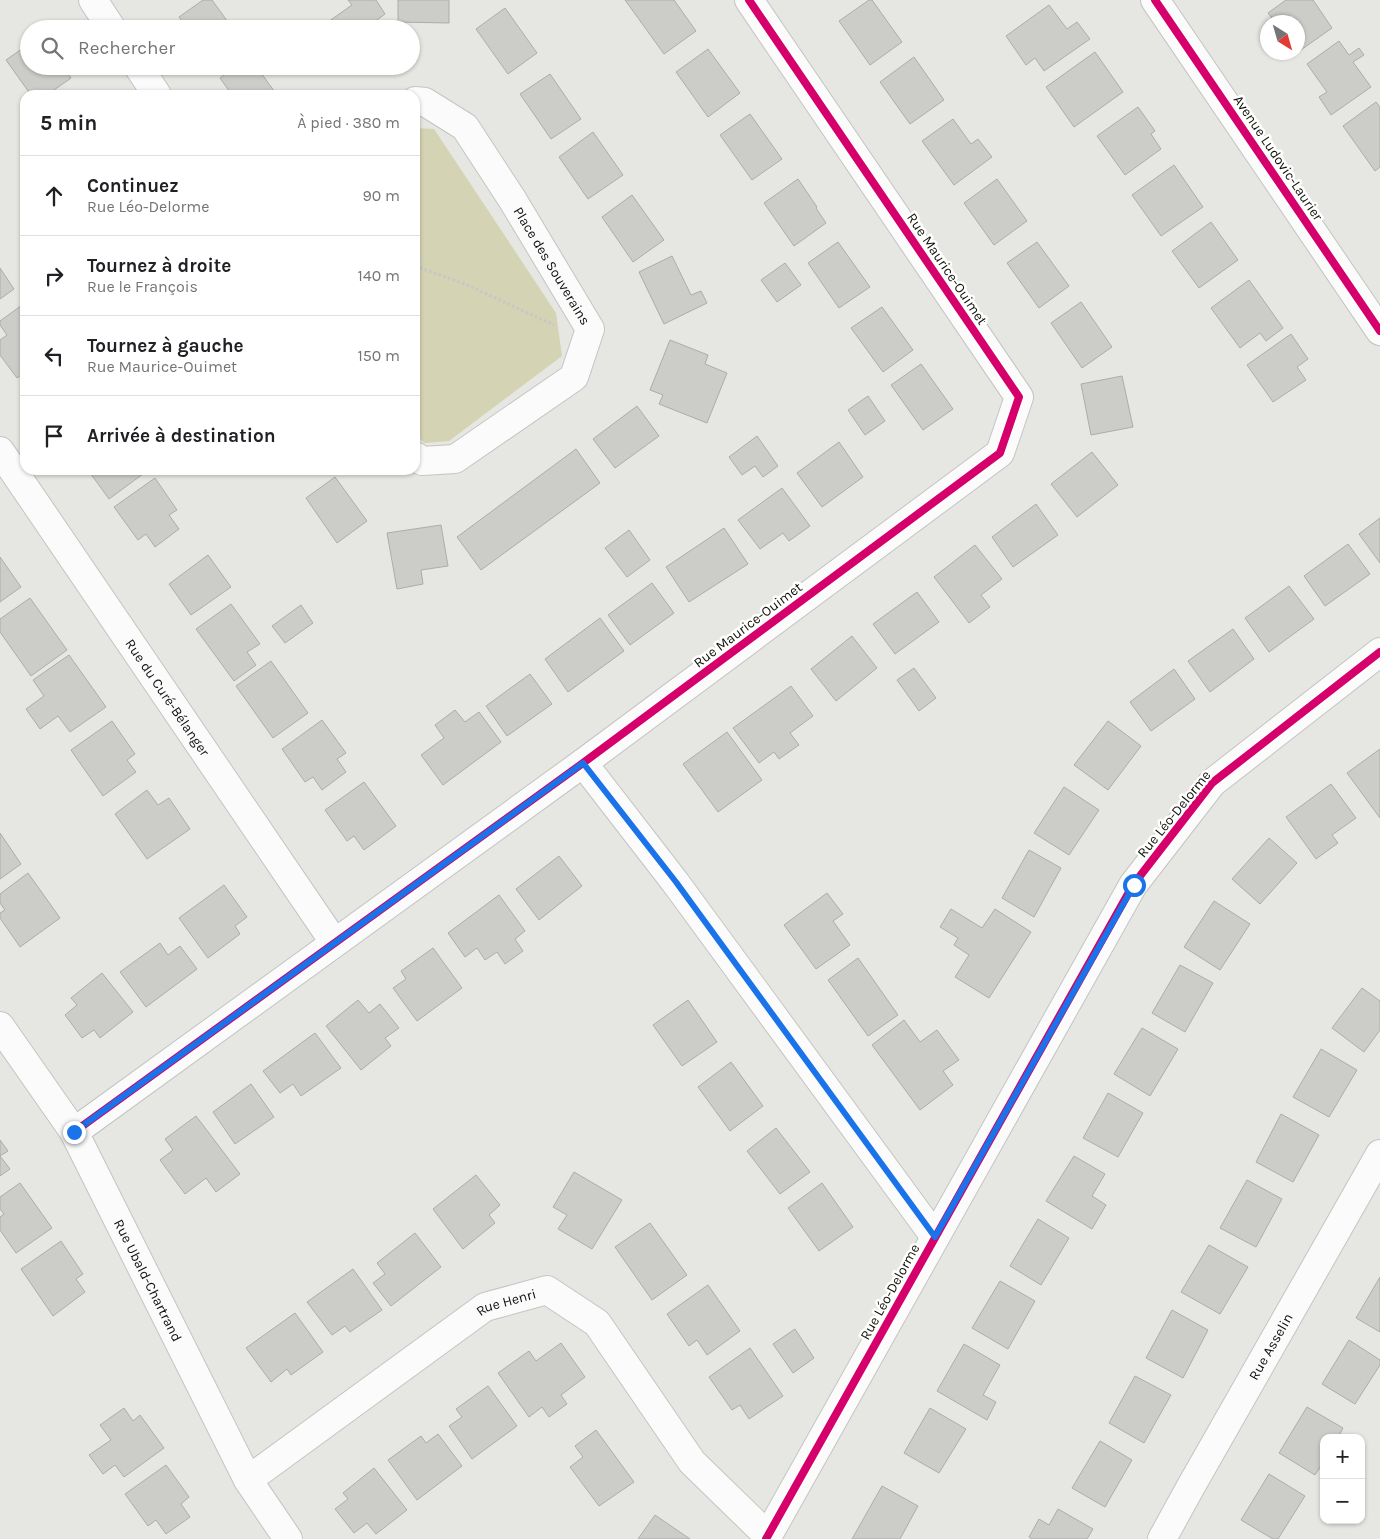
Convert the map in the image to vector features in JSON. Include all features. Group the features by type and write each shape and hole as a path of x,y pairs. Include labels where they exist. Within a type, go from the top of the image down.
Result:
{"street":[{"path":"93,0 106,20"},
{"name":"Rue Maurice-Ouimet","path":"74,1132 583,763 1000,453 1019,397 750,0"},
{"name":"Avenue Ludovic-Laurier","path":"1155,0 1380,331"},
{"path":"144,75 154,90"},
{"name":"Place des Souverains","path":"420,102 425,102 465,127 512,199 590,329 574,377 455,459 420,460"},
{"name":"Rue du Curé-Bélanger","path":"0,451 334,942"},
{"name":"Rue Léo-Delorme","path":"766,1537 1134,885 1212,783 1380,652"},
{"path":"583,763 676,882 935,1237"},
{"name":"Rue Ubald-Chartrand","path":"0,1026 74,1132 248,1480 288,1539"},
{"name":"Rue Asselin","path":"1162,1539 1380,1154"},
{"name":"Rue Henri","path":"248,1480 485,1308 546,1290 597,1323 692,1462 766,1537"}],"path":[{"path":"420,268 465,284 586,340"}],"green space":[{"path":"420,128 434,129 556,313 562,356 449,441 425,443 420,439"}],"building":[{"path":"203,0 212,0 226,20 181,20 179,17"},
{"path":"348,0 376,0 385,14 377,20 331,20 352,5"},
{"path":"398,0 449,0 449,23 398,20"},
{"path":"625,0 674,0 696,31 664,54"},
{"path":"869,0 872,0 902,42 870,65 839,21"},
{"path":"1286,0 1313,0 1332,28 1305,47 1305,15 1270,15 1268,13"},
{"path":"1049,5 1067,29 1077,22 1090,39 1044,71 1035,58 1026,65 1006,36"},
{"path":"505,8 537,53 508,74 476,29"},
{"path":"1339,41 1349,55 1359,48 1364,55 1353,62 1371,87 1331,115 1319,97 1327,92 1307,64"},
{"path":"708,49 740,93 708,117 676,72"},
{"path":"20,50 20,75 69,75 71,78 54,90 27,90 6,60"},
{"path":"1095,52 1123,92 1074,127 1046,87"},
{"path":"914,57 944,100 910,124 880,82"},
{"path":"550,74 581,119 551,139 520,94"},
{"path":"224,75 263,75 273,90 228,90 220,78"},
{"path":"1376,102 1380,107 1380,167 1375,171 1343,126"},
{"path":"1138,107 1155,131 1151,134 1161,149 1125,175 1097,136"},
{"path":"750,114 782,159 752,180 720,135"},
{"path":"953,119 971,144 978,139 992,157 954,185 922,141"},
{"path":"593,132 623,175 588,199 559,157"},
{"path":"1174,165 1203,207 1161,236 1132,195"},
{"path":"798,179 826,223 794,246 764,203"},
{"path":"997,179 1027,221 994,245 964,203"},
{"path":"632,195 664,240 633,262 602,217"},
{"path":"1211,222 1238,260 1199,288 1172,251"},
{"path":"838,242 870,287 839,308 808,263"},
{"path":"1037,242 1069,286 1039,308 1007,263"},
{"path":"672,256 691,295 701,291 707,303 664,324 639,272"},
{"path":"785,263 801,285 777,302 761,280"},
{"path":"0,268 14,289 0,299"},
{"path":"1249,280 1283,328 1266,341 1260,333 1240,348 1211,308"},
{"path":"1081,302 1112,347 1082,368 1051,323"},
{"path":"20,307 20,376 17,378 0,355 0,340 7,335 0,325 0,321"},
{"path":"882,307 913,350 883,372 851,328"},
{"path":"1291,334 1308,359 1297,367 1306,380 1273,402 1247,365"},
{"path":"670,340 708,355 705,364 727,373 707,423 659,404 663,395 650,390"},
{"path":"921,364 953,409 923,430 891,385"},
{"path":"1122,376 1133,427 1091,435 1081,384"},
{"path":"868,396 885,421 865,435 848,410"},
{"path":"637,406 659,436 615,468 593,439"},
{"path":"757,436 778,466 763,477 755,466 742,475 729,457"},
{"path":"839,442 863,477 822,507 797,473"},
{"path":"576,449 600,483 481,570 457,537"},
{"path":"1092,452 1118,485 1077,517 1051,484"},
{"path":"92,475 142,475 109,499"},
{"path":"335,477 367,521 337,543 306,498"},
{"path":"155,478 177,510 169,515 179,529 155,547 146,534 138,540 114,507"},
{"path":"782,488 810,526 789,541 783,533 760,549 738,520"},
{"path":"1036,504 1058,535 1013,567 992,537"},
{"path":"1380,518 1380,563 1359,534"},
{"path":"441,525 448,566 421,570 423,584 397,589 387,533"},
{"path":"724,528 748,564 689,602 666,567"},
{"path":"629,530 650,560 627,577 605,548"},
{"path":"1348,544 1370,574 1325,606 1304,576"},
{"path":"975,545 1002,579 981,595 990,607 969,623 934,577"},
{"path":"208,555 231,587 191,615 169,584"},
{"path":"0,557 21,587 0,602"},
{"path":"652,583 674,613 630,645 608,615"},
{"path":"1289,586 1314,619 1269,652 1245,618"},
{"path":"917,592 939,622 895,654 873,624"},
{"path":"30,598 67,650 31,676 0,632 0,619"},
{"path":"231,604 260,644 247,652 256,665 234,681 196,629"},
{"path":"301,605 313,623 285,643 272,626"},
{"path":"600,618 624,651 568,692 545,659"},
{"path":"1233,629 1254,659 1210,692 1188,661"},
{"path":"852,636 877,668 836,701 811,669"},
{"path":"69,655 106,707 70,732 58,716 40,729 26,709 44,696 33,680"},
{"path":"271,661 308,713 273,738 236,686"},
{"path":"914,668 936,698 919,711 897,680"},
{"path":"1174,669 1195,699 1151,731 1130,702"},
{"path":"530,674 552,704 507,736 486,706"},
{"path":"791,686 813,716 790,733 799,745 779,759 774,752 759,763 733,728"},
{"path":"455,710 465,722 479,712 501,742 443,785 421,755 444,738 435,725"},
{"path":"322,720 346,753 337,759 346,772 322,790 313,777 305,782 282,749"},
{"path":"112,721 135,754 127,760 136,772 103,796 71,750"},
{"path":"1108,721 1141,746 1108,790 1074,765"},
{"path":"727,732 762,780 718,812 683,764"},
{"path":"1380,749 1380,818 1347,773"},
{"path":"364,782 396,826 364,850 354,836 347,841 325,810"},
{"path":"1331,784 1356,818 1332,835 1338,843 1316,859 1286,817"},
{"path":"1064,787 1099,810 1069,855 1034,833"},
{"path":"147,790 158,805 169,798 190,829 147,859 115,814"},
{"path":"0,833 21,864 0,879"},
{"path":"1269,838 1297,863 1260,904 1232,879"},
{"path":"1029,850 1061,868 1034,917 1002,898"},
{"path":"559,856 582,886 539,920 516,889"},
{"path":"28,873 60,918 20,947 0,918 0,913 5,910 0,903 0,894"},
{"path":"224,885 247,917 235,926 240,934 208,958 179,918"},
{"path":"827,893 843,914 833,921 850,945 816,969 784,925"},
{"path":"499,895 525,931 515,939 523,951 505,964 497,952 485,960 477,948 465,957 448,933"},
{"path":"1214,901 1250,924 1220,970 1184,947"},
{"path":"951,909 982,928 995,909 1031,932 989,998 955,977 969,955 954,945 958,938 940,927"},
{"path":"160,943 168,955 180,946 197,969 146,1007 120,972"},
{"path":"433,948 462,988 417,1021 393,988 406,979 401,971"},
{"path":"858,958 898,1015 868,1036 828,980"},
{"path":"1180,965 1213,983 1185,1032 1152,1013"},
{"path":"102,973 133,1012 100,1038 94,1030 82,1038 65,1015 77,1005 71,998"},
{"path":"1362,988 1380,1001 1380,1030 1364,1052 1332,1028"},
{"path":"358,1000 369,1013 380,1004 399,1028 385,1038 391,1046 361,1070 326,1026"},
{"path":"688,1000 717,1042 682,1066 653,1025"},
{"path":"904,1020 920,1042 937,1030 959,1060 943,1071 953,1085 920,1110 872,1045"},
{"path":"1142,1028 1178,1049 1150,1096 1114,1074"},
{"path":"315,1033 341,1068 301,1096 293,1084 280,1093 263,1071"},
{"path":"1321,1049 1357,1070 1329,1117 1293,1097"},
{"path":"731,1062 763,1106 730,1131 698,1087"},
{"path":"251,1084 274,1117 235,1144 213,1112"},
{"path":"1108,1093 1143,1113 1118,1157 1083,1138"},
{"path":"1281,1114 1319,1135 1293,1182 1256,1162"},
{"path":"196,1116 240,1174 216,1192 206,1178 185,1194 160,1160 173,1150 165,1139"},
{"path":"776,1128 810,1172 780,1194 747,1151"},
{"path":"0,1140 8,1151 0,1156"},
{"path":"0,1156 10,1169 0,1176"},
{"path":"1074,1156 1105,1174 1092,1196 1106,1205 1092,1229 1046,1201"},
{"path":"574,1172 622,1200 592,1249 558,1229 567,1215 553,1207"},
{"path":"476,1175 500,1205 489,1215 495,1223 463,1249 433,1209"},
{"path":"1247,1180 1282,1199 1256,1247 1220,1228"},
{"path":"20,1183 52,1228 16,1253 0,1230 0,1217 4,1214 0,1209 0,1197"},
{"path":"822,1183 853,1227 819,1251 788,1208"},
{"path":"1038,1219 1069,1238 1041,1285 1010,1266"},
{"path":"650,1223 687,1275 652,1300 615,1247"},
{"path":"415,1233 441,1267 391,1306 373,1283 385,1274 377,1263"},
{"path":"61,1241 83,1274 76,1279 85,1292 53,1316 21,1269"},
{"path":"1209,1245 1248,1267 1220,1314 1181,1292"},
{"path":"353,1269 382,1310 350,1332 345,1326 332,1335 307,1302"},
{"path":"1380,1277 1380,1332 1356,1318"},
{"path":"1000,1281 1035,1301 1008,1349 972,1328"},
{"path":"708,1285 740,1331 707,1355 697,1340 689,1346 667,1314"},
{"path":"1172,1310 1208,1330 1183,1378 1146,1358"},
{"path":"295,1313 323,1352 291,1375 287,1369 271,1382 246,1348"},
{"path":"795,1329 814,1358 793,1373 773,1344"},
{"path":"1349,1340 1380,1360 1380,1365 1355,1404 1322,1384"},
{"path":"561,1343 585,1377 561,1395 567,1404 549,1417 542,1407 529,1417 498,1373 529,1351 536,1361"},
{"path":"964,1344 1000,1365 983,1395 996,1402 987,1420 937,1391"},
{"path":"750,1348 783,1396 749,1419 740,1405 732,1410 709,1377"},
{"path":"1135,1376 1171,1395 1144,1443 1109,1423"},
{"path":"488,1386 517,1426 472,1459 449,1426 462,1417 456,1409"},
{"path":"1307,1407 1343,1428 1340,1434 1320,1434 1320,1467 1315,1475 1279,1453"},
{"path":"124,1408 133,1421 140,1415 164,1448 124,1477 115,1465 103,1474 89,1455 111,1440 100,1425"},
{"path":"930,1408 966,1429 939,1473 904,1453"},
{"path":"596,1430 634,1482 599,1506 570,1467 583,1457 575,1446"},
{"path":"438,1434 462,1466 417,1500 388,1460 421,1436 426,1443"},
{"path":"1100,1441 1132,1460 1105,1507 1072,1488"},
{"path":"166,1465 189,1497 181,1504 190,1517 166,1534 156,1520 148,1526 125,1494"},
{"path":"374,1468 407,1510 376,1534 367,1523 354,1533 335,1509 348,1499 343,1493"},
{"path":"1269,1474 1305,1496 1278,1539 1273,1539 1241,1520"},
{"path":"882,1486 918,1506 900,1539 852,1539"},
{"path":"1058,1509 1093,1529 1087,1539 1032,1539 1029,1537 1039,1519 1049,1525"},
{"path":"655,1515 690,1539 638,1539"}],"cycle path":[{"path":"74,1132 583,763 1000,453 1019,397 749,0"},
{"path":"1155,0 1380,331"},
{"path":"766,1539 1133,885 1212,783 1380,652"}],"route":[{"path":"74,1132 583,763 676,882 935,1237 1134,885"}]}
